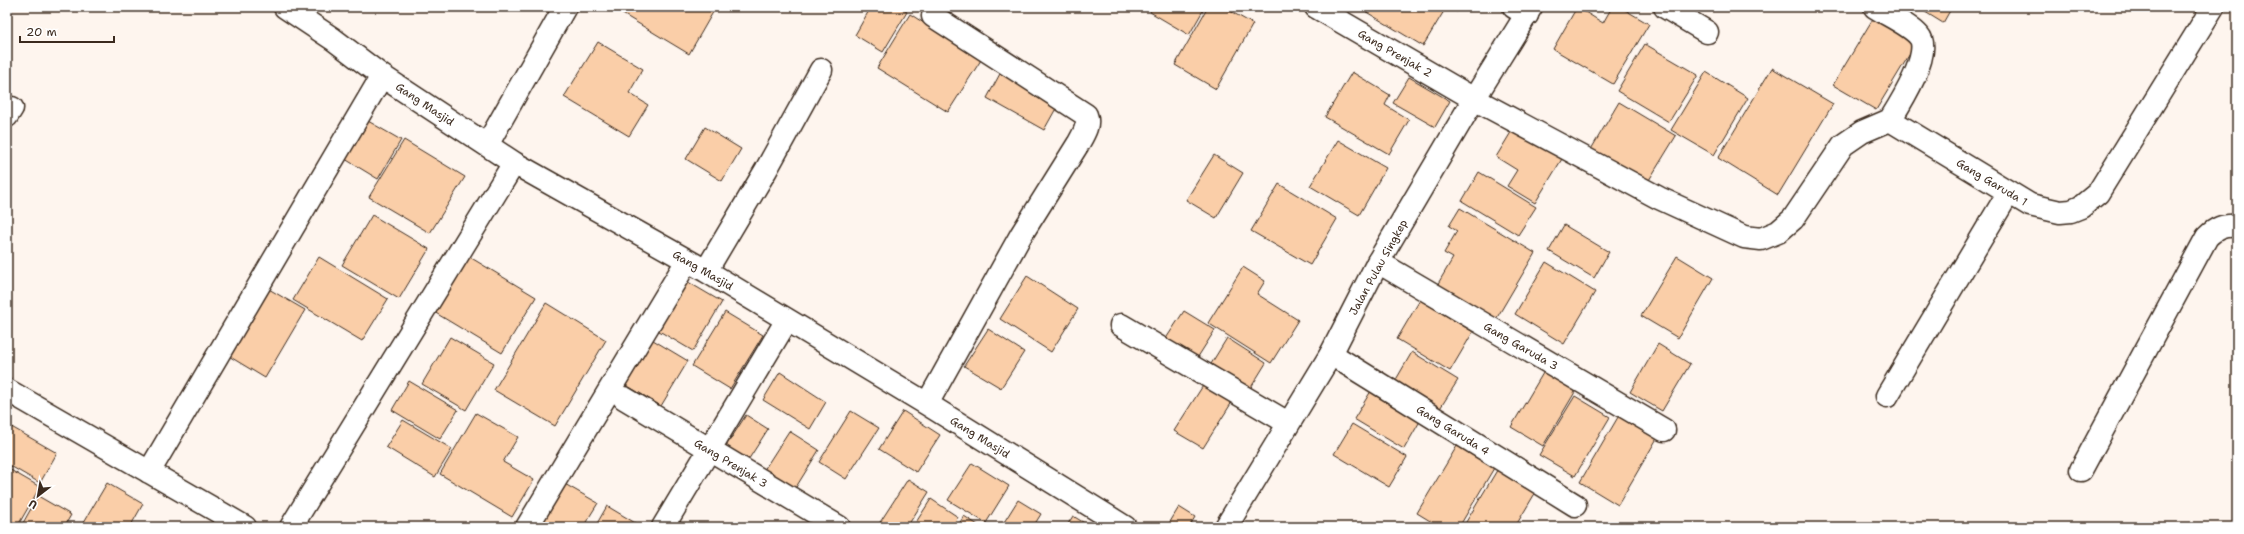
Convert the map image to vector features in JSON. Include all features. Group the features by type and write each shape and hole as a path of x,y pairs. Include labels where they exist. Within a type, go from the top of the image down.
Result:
{"street":[{"name":"Gang Masjid","path":"285,7 333,39 382,76 514,163 697,266 927,404 1125,527"},
{"path":"487,145 565,7"},
{"name":"Gang Prenjak 2","path":"1316,7 1474,99 1659,198 1744,237 1761,239 1778,232 1793,219 1843,145 1857,135 1890,120"},
{"path":"1664,7 1707,32"},
{"path":"1875,7 1916,33 1923,43 1922,57 1890,120"},
{"name":"Gang Garuda 1","path":"1890,120 2030,205 2060,212 2081,207 2098,193 2213,7"},
{"name":"Jalan Pulau Singkep","path":"1226,527 1331,354 1378,262 1474,99 1524,10"},
{"path":"927,404 1021,235 1078,144 1085,131 1088,120 1086,115 933,16"},
{"path":"527,527 697,266 766,170 821,70"},
{"path":"150,472 382,76"},
{"path":"291,527 514,163"},
{"path":"1887,396 2008,192"},
{"path":"2081,470 2207,238 2216,229 2227,225 2237,226"},
{"name":"Gang Garuda 3","path":"1378,262 1664,430"},
{"path":"663,527 708,449 787,320"},
{"path":"1121,325 1288,423"},
{"name":"Gang Garuda 4","path":"1331,354 1575,505"},
{"path":"7,390 245,527"},
{"name":"Gang Prenjak 3","path":"624,398 839,527"}],"building":[{"path":"611,7 716,7 689,54"},
{"path":"871,7 898,7 907,12 883,52 855,35"},
{"path":"1153,7 1205,7 1189,35 1150,12"},
{"path":"1208,7 1223,7 1253,24 1216,89 1175,65"},
{"path":"1358,7 1437,7 1444,11 1423,46"},
{"path":"1448,7 1459,7 1457,12"},
{"path":"1577,7 1603,23 1612,7 1620,7 1649,24 1613,84 1553,49"},
{"path":"1917,7 1952,7 1943,23"},
{"path":"910,14 981,60 948,112 877,68"},
{"path":"1874,17 1917,42 1876,110 1833,85"},
{"path":"598,42 643,69 629,93 648,105 629,136 564,97"},
{"path":"1645,44 1698,75 1669,122 1617,91"},
{"path":"1772,68 1833,104 1778,195 1718,158"},
{"path":"1002,70 1059,103 1044,130 987,98"},
{"path":"1352,72 1390,95 1385,105 1409,120 1389,154 1325,117"},
{"path":"1706,72 1748,98 1714,155 1671,130"},
{"path":"1409,77 1450,101 1435,127 1393,103"},
{"path":"1619,102 1676,136 1646,185 1590,151"},
{"path":"368,121 401,140 378,179 345,159"},
{"path":"1516,124 1565,154 1535,203 1507,186 1517,170 1496,157"},
{"path":"705,127 741,149 722,181 686,159"},
{"path":"404,140 465,177 430,233 369,197"},
{"path":"1338,140 1386,168 1359,215 1310,186"},
{"path":"1214,155 1243,173 1216,218 1186,200"},
{"path":"1479,172 1536,207 1518,235 1462,201"},
{"path":"1279,184 1337,219 1310,265 1251,231"},
{"path":"1460,208 1535,253 1495,321 1436,287 1453,258 1444,253 1457,231 1449,226"},
{"path":"372,215 429,249 399,299 342,265"},
{"path":"1564,225 1609,252 1594,278 1549,251"},
{"path":"468,256 536,297 502,353 434,312"},
{"path":"1677,256 1713,278 1678,338 1641,316"},
{"path":"319,257 388,299 362,341 293,300"},
{"path":"1546,262 1595,292 1564,344 1515,314"},
{"path":"1243,267 1265,281 1257,294 1298,320 1271,363 1208,323"},
{"path":"1027,276 1078,309 1051,352 1000,319"},
{"path":"683,279 722,302 693,351 654,328"},
{"path":"267,288 305,310 265,378 227,355"},
{"path":"1420,300 1473,332 1450,371 1397,339"},
{"path":"546,303 606,340 555,426 494,390"},
{"path":"1184,311 1215,330 1196,360 1165,340"},
{"path":"725,312 763,335 730,389 692,366"},
{"path":"988,329 1024,352 1001,388 964,366"},
{"path":"450,337 494,363 466,410 422,384"},
{"path":"648,337 688,361 661,406 621,382"},
{"path":"1227,338 1266,363 1250,389 1211,364"},
{"path":"1658,344 1690,364 1662,411 1630,392"},
{"path":"1412,352 1458,380 1439,410 1394,383"},
{"path":"1546,368 1578,387 1543,446 1511,427"},
{"path":"780,372 826,402 810,429 763,400"},
{"path":"409,381 458,410 440,439 392,410"},
{"path":"1206,381 1234,399 1203,448 1174,431"},
{"path":"1374,386 1423,416 1404,449 1354,419"},
{"path":"1575,396 1610,417 1575,476 1539,455"},
{"path":"851,411 879,428 846,479 819,462"},
{"path":"903,411 940,435 916,472 879,449"},
{"path":"1621,412 1659,435 1618,505 1580,482"},
{"path":"476,413 518,437 503,462 534,480 512,517 440,474"},
{"path":"746,415 768,429 745,465 723,451"},
{"path":"403,420 452,449 435,477 386,447"},
{"path":"1352,424 1407,457 1389,487 1334,454"},
{"path":"8,425 57,453 40,483 7,464"},
{"path":"789,431 819,450 793,492 762,473"},
{"path":"1457,446 1494,468 1459,527 1440,527 1417,513"},
{"path":"972,463 1009,486 986,523 948,500"},
{"path":"1499,467 1537,490 1515,527 1463,527"},
{"path":"7,468 40,487 17,527 7,527"},
{"path":"908,479 929,492 907,527 877,527"},
{"path":"107,483 143,504 130,527 81,527"},
{"path":"563,483 598,503 583,527 536,527"},
{"path":"38,496 71,515 64,527 29,527 23,523"},
{"path":"931,499 958,517 952,527 913,527"},
{"path":"1018,500 1041,514 1033,527 1001,527"},
{"path":"607,506 642,527 595,527"},
{"path":"1179,507 1195,517 1189,527 1167,527"},
{"path":"964,516 981,527 957,527"},
{"path":"1073,516 1091,527 1066,527"}]}
